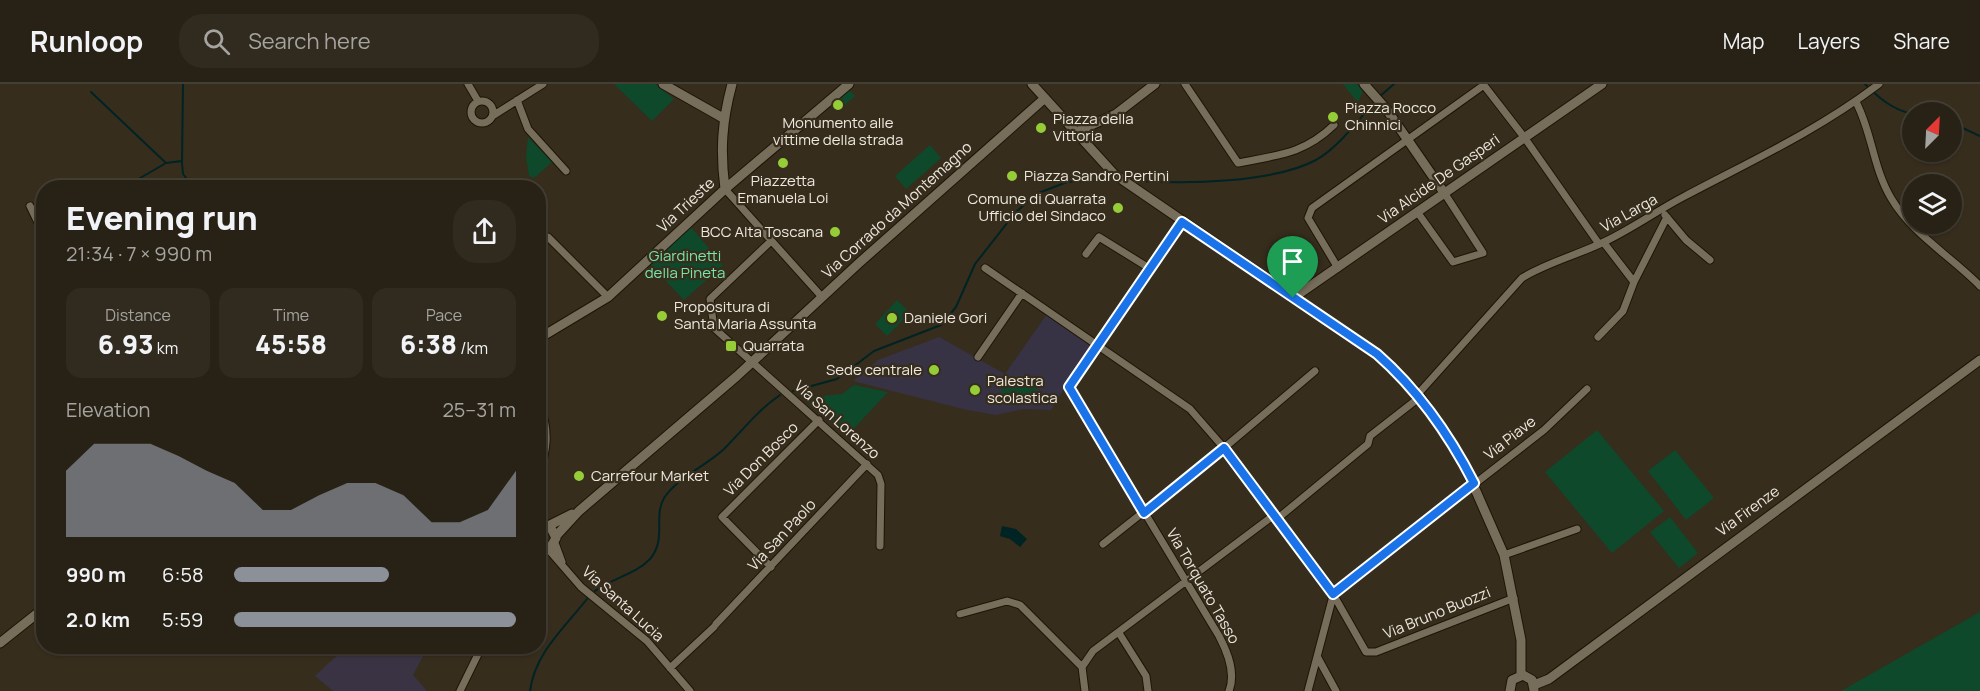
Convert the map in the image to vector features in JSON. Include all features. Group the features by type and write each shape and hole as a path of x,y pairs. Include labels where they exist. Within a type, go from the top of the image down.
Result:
{"street":[{"path":"468,84 478,101 489,103 494,115"},
{"path":"478,101 471,109 476,121 486,123 494,115 543,84"},
{"path":"663,84 723,118"},
{"path":"732,84 723,118 720,153 724,189 822,297"},
{"name":"Via Trieste","path":"546,334 608,297 724,189 849,84"},
{"path":"1032,84 1114,174 1377,354 1419,395 1447,435 1474,483 1504,555 1521,640 1521,675"},
{"path":"1076,132 1116,114 1155,84"},
{"path":"1185,84 1238,163 1301,150 1334,125"},
{"path":"1364,84 1387,110 1483,253 1453,262 1418,213"},
{"path":"1338,268 1308,218 1312,208 1408,141 1483,84 1601,243 1634,282"},
{"name":"Via Alcide De Gasperi","path":"1293,298 1445,195 1602,84"},
{"name":"Via Larga","path":"1082,667 1094,651 1185,582 1317,488 1368,444 1370,436 1419,395 1522,278 1539,267 1601,243 1664,214 1785,146 1856,102 1878,85"},
{"name":"Via Corrado da Montemagno","path":"546,547 579,510 749,363 1045,98"},
{"path":"517,100 528,129 566,171"},
{"path":"1856,102 1875,162 1890,197 1905,217 1980,286"},
{"path":"30,206 36,218"},
{"path":"1598,337 1623,311 1664,214 1686,240 1710,260"},
{"path":"1097,345 1182,222"},
{"path":"546,236 608,297"},
{"path":"1086,254 1099,237 1149,268"},
{"name":"Via San Lorenzo","path":"771,241 710,299 714,328 749,363 819,420 867,464 881,484 880,546"},
{"path":"985,268 1190,409 1224,448 1333,594 1334,603 1308,691"},
{"path":"978,357 1022,293"},
{"name":"Via Torquato Tasso","path":"1097,345 1069,387 1226,649 1233,682 1229,691"},
{"name":"Via Firenze","path":"1534,688 1980,360"},
{"path":"1103,544 1224,448 1315,371"},
{"name":"Via Piave","path":"1333,594 1544,430 1587,389"},
{"name":"Via Don Bosco","path":"771,567 722,517 819,420"},
{"path":"546,424 546,444"},
{"name":"Via San Paolo","path":"670,668 715,625 867,464"},
{"name":"Via Corrado da Montemagno","path":"546,522 579,510"},
{"path":"1504,555 1577,529"},
{"name":"Via Santa Lucia","path":"546,547 582,587 642,636 690,691"},
{"name":"Via Bruno Buozzi","path":"1333,594 1370,654 1514,598"},
{"path":"960,614 996,603 1014,602 1082,667 1085,691"},
{"path":"0,643 36,614"},
{"path":"1119,633 1146,676 1148,691"},
{"path":"460,691 479,654"},
{"path":"1318,658 1336,691"},
{"path":"1510,691 1512,680 1521,675 1527,676 1534,688"}],"shaded area":[{"path":"1047,314 1091,344 1051,410 1024,409 996,415 967,410 853,381 878,360 939,337 1005,374"},
{"path":"339,654 424,654 413,675 427,691 333,691 315,676"}],"green space":[{"path":"614,84 655,84 674,99 652,121"},
{"path":"1343,84 1356,84 1363,90 1358,103"},
{"path":"849,90 855,96 837,112 831,106"},
{"path":"528,137 552,162 534,178 529,176 526,157"},
{"path":"930,145 941,158 906,189 895,176"},
{"name":"Giardinetti della Pineta","path":"689,225 723,265 684,300 649,263"},
{"name":"Daniele Gori","path":"897,300 910,313 887,336 875,324"},
{"path":"1036,381 1037,399 1002,400 1001,382"},
{"path":"854,385 888,392 847,436 803,398 842,394"},
{"path":"1597,430 1664,511 1612,553 1545,472"},
{"path":"1675,450 1714,498 1686,520 1648,471"},
{"path":"1670,517 1698,553 1679,568 1650,532"},
{"path":"1980,612 1980,691 1841,691"}],"water":[{"path":"1002,526 1016,529 1027,539 1020,547 1010,539 1000,536"}],"waterway":[{"path":"183,84 182,163 183,174 188,180"},
{"path":"1379,97 1394,84"},
{"path":"1865,84 1887,103 1902,110"},
{"path":"91,92 166,163"},
{"path":"1138,181 1229,180 1253,178 1298,168 1316,160 1333,148 1375,101"},
{"path":"1962,128 1980,136"},
{"path":"137,180 166,163 182,161"},
{"path":"793,391 837,379 874,351 941,325 956,307 975,264 1015,213 1036,194 1067,182 1110,180"},
{"path":"595,591 637,569 650,559 658,544 661,505 664,498 684,478 724,449 780,395"},
{"path":"546,650 587,599"},
{"path":"530,691 533,677 544,654"}],"place":[{"name":"Monumento alle vittime della strada","path":"838,105"},
{"name":"Piazza Rocco Chinnici","path":"1333,117"},
{"name":"Piazza della Vittoria","path":"1041,128"},
{"name":"Piazzetta Emanuela Loi","path":"783,163"},
{"name":"Piazza Sandro Pertini","path":"1012,176"},
{"name":"Comune di Quarrata Ufficio del Sindaco","path":"1118,208"},
{"name":"BCC Alta Toscana","path":"835,232"},
{"name":"Propositura di Santa Maria Assunta","path":"662,316"},
{"name":"Daniele Gori","path":"892,318"},
{"name":"Quarrata","path":"731,346"},
{"name":"Sede centrale","path":"934,370"},
{"name":"Palestra scolastica","path":"975,390"},
{"name":"Carrefour Market","path":"579,476"}],"route":[{"path":"1182,222 1293,298 1377,354 1403,377 1447,435 1474,483 1333,594 1224,448 1144,513 1069,387 1182,222"}]}
